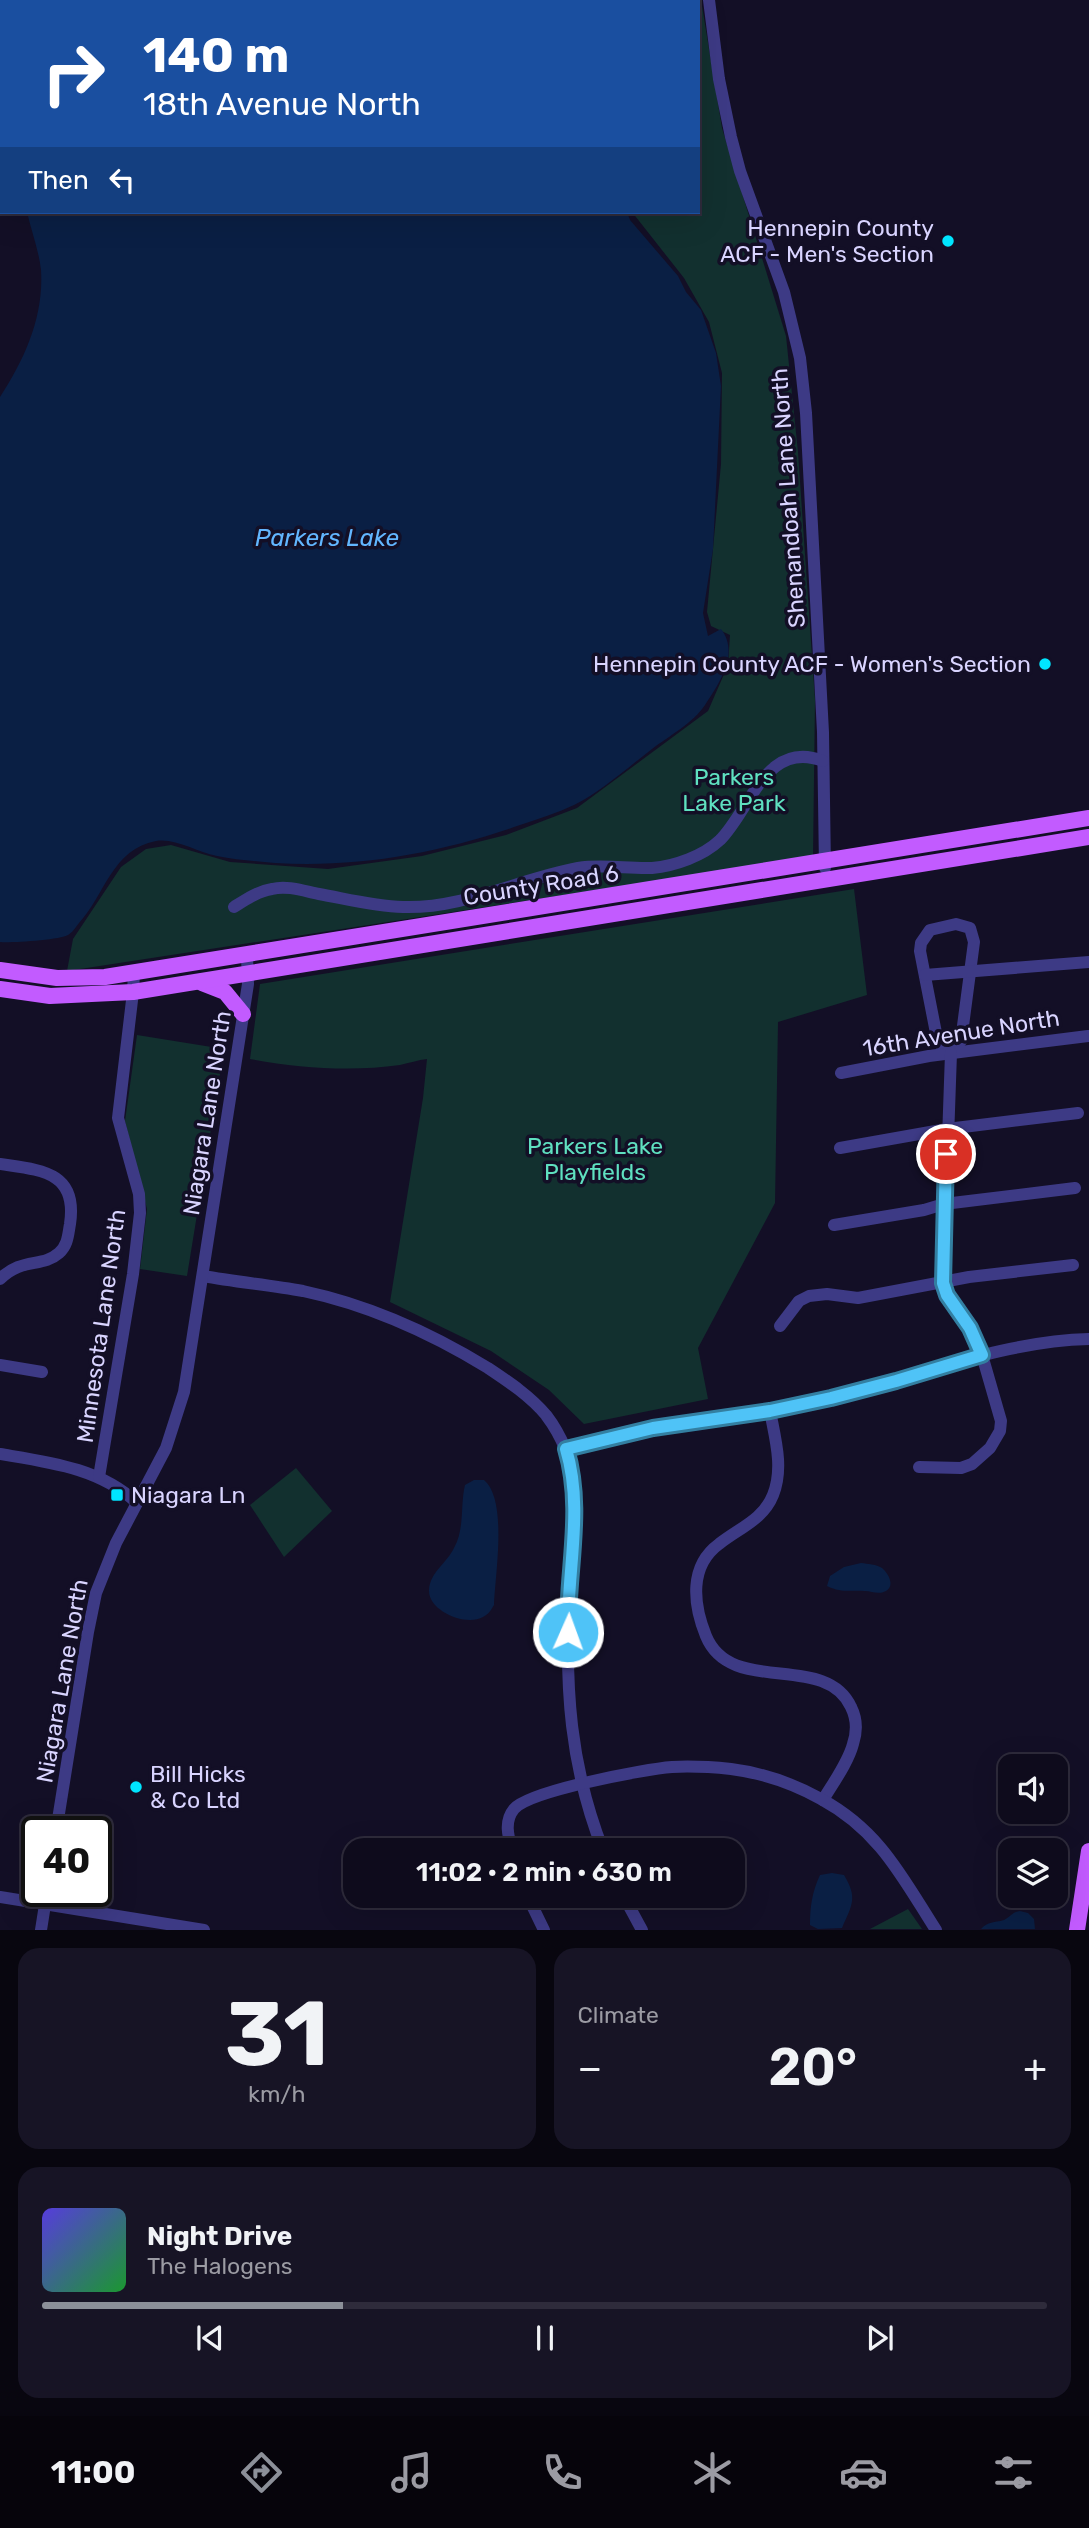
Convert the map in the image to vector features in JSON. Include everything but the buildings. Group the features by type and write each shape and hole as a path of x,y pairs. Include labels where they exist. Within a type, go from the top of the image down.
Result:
{"main road":[{"name":"County Road 6","path":"0,971 57,978 105,977 134,973 1089,818"},
{"name":"County Road 6","path":"0,989 50,996 133,992 1089,836"},
{"path":"1069,840 1089,842"},
{"path":"200,982 225,992 243,1014"},
{"path":"1077,1930 1089,1851"}],"street":[{"name":"Shenandoah Lane North","path":"709,0 719,79 731,137 740,171 784,292 800,358 806,413 823,761 825,879"},
{"path":"234,907 272,888 291,888 376,905 431,906 467,899 580,868 643,868 679,863 719,841 763,778 777,765 792,758 804,757 823,761"},
{"path":"919,1467 961,1468 972,1464 996,1440 1000,1421 982,1355 970,1328 947,1295 943,1283 951,1053 961,1041 974,942 970,929 956,924 930,930 921,943 939,1045 951,1053"},
{"name":"Niagara Lane North","path":"59,1816 93,1607 110,1555 166,1448 178,1415 188,1372 243,1014 248,974 247,956"},
{"path":"925,975 1089,962"},
{"name":"Minnesota Lane North","path":"99,1477 133,1274 140,1213 139,1194 118,1118 134,973"},
{"name":"16th Avenue North","path":"841,1073 951,1053 1087,1036"},
{"path":"839,1148 947,1129 1078,1113"},
{"path":"0,1164 52,1174 69,1194 72,1210 67,1243 60,1252 51,1259 10,1269 0,1279"},
{"path":"834,1225 924,1210 944,1204 1075,1188"},
{"path":"780,1326 792,1309 809,1296 827,1294 858,1298 981,1275 1073,1265"},
{"path":"203,1276 310,1293 390,1317 465,1353 530,1398 557,1430 571,1468 575,1506 566,1665 568,1706 582,1785 599,1838"},
{"path":"566,1449 653,1428 770,1411 896,1381 982,1355 1031,1344 1089,1339"},
{"path":"0,1365 42,1372"},
{"path":"770,1411 778,1459 777,1483 773,1496 757,1518 708,1553 696,1579 695,1593 706,1637 715,1650 728,1660 757,1671 827,1683 846,1698 856,1722 856,1734 853,1746 823,1800"},
{"path":"0,1454 60,1465 99,1477 124,1490 137,1503"},
{"path":"509,1838 509,1819 516,1807 528,1799 550,1792 670,1767 701,1767 761,1775 789,1784 823,1800 866,1832 900,1870 936,1930"},
{"path":"0,1897 21,1897"},
{"path":"41,1930 45,1907"},
{"path":"90,1907 204,1930"},
{"path":"533,1908 544,1930"},
{"path":"630,1908 642,1930"}],"green space":[{"name":"Parkers Lake Park","path":"701,0 722,128 786,336 798,452 815,700 813,857 67,971 73,939 121,867 146,849 171,845 230,862 328,869 422,856 506,835 577,808 708,711 728,665 730,635 711,626 707,612 721,464 722,373 709,322 684,278 634,214 700,214"},
{"name":"Parkers Lake Playfields","path":"854,889 867,995 778,1022 775,1203 698,1348 708,1399 584,1424 549,1390 491,1351 390,1302 427,1059 400,1065 344,1069 250,1059 260,984"},
{"path":"137,1035 224,1049 187,1276 140,1269 147,1209 125,1121"},
{"path":"296,1468 332,1511 284,1557 250,1505"},
{"path":"908,1909 922,1929 870,1929"}],"water":[{"name":"Parkers Lake","path":"28,214 628,214 678,276 686,292 701,310 716,353 721,386 713,549 703,613 708,636 721,629 726,638 728,658 716,688 705,705 687,723 594,793 574,805 490,835 430,851 368,861 306,864 224,857 179,843 156,841 129,853 119,863 88,912 69,934 46,940 0,942 0,397 25,352 36,320 41,287 37,248"},
{"path":"474,1480 484,1480 496,1504 498,1558 494,1605 483,1617 467,1620 441,1610 430,1598 429,1590 432,1578 451,1553 457,1540 465,1485"},
{"path":"861,1563 882,1568 890,1580 889,1589 878,1593 827,1586 830,1576 844,1567"},
{"path":"820,1875 844,1875 851,1890 851,1907 842,1928 818,1929 810,1925 813,1894"},
{"path":"1020,1911 1028,1913 1034,1919 1035,1929 981,1929 989,1923 1004,1920"}],"place":[{"name":"Hennepin County ACF - Men's Section","path":"948,241"},
{"name":"Hennepin County ACF - Women's Section","path":"1045,664"},
{"name":"Niagara Ln","path":"117,1495"},
{"name":"Bill Hicks & Co Ltd","path":"136,1787"}],"route":[{"path":"568,1632 575,1487 566,1449 653,1428 770,1411 831,1398 982,1355 964,1315 947,1295 943,1283 946,1154"}]}
